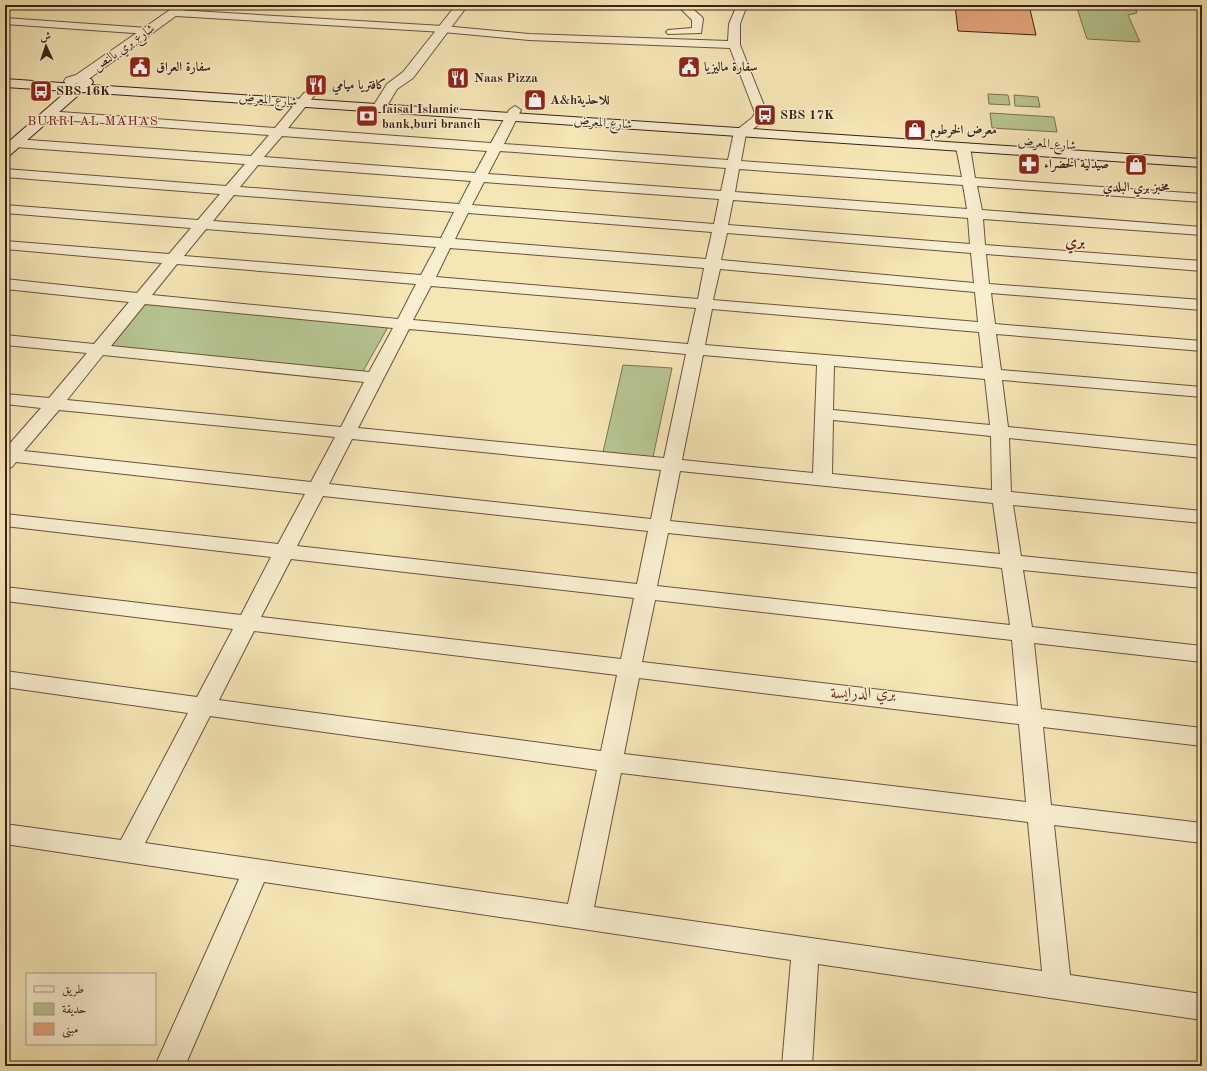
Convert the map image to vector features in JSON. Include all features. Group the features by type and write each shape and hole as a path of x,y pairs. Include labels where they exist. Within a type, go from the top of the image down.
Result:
{"main road":[{"path":"389,105 408,84 408,74 462,5"},
{"name":"شارع بري بالنص","path":"8,140 76,83 181,9"},
{"name":"شارع المعرض","path":"5,76 76,83 746,129 1202,163"},
{"name":"شارع المعرض","path":"5,82 76,83"},
{"name":"شارع بري بالنص","path":"8,140 47,115 76,83"},
{"name":"شارع المعرض","path":"971,145 1202,155"}],"street":[{"path":"181,9 195,5"},
{"path":"662,42 661,37 666,33 697,31 698,19 682,5"},
{"path":"579,917 727,195 734,164 746,129 760,116 761,110 734,45 732,35 734,22 741,7 726,5"},
{"path":"181,9 443,29 511,36 734,45"},
{"path":"5,21 148,31"},
{"path":"7,458 99,350 305,99"},
{"path":"128,851 514,113"},
{"path":"47,115 277,133 496,147 1202,198"},
{"path":"8,140 1202,231"},
{"path":"971,145 968,181 975,213 982,288 1000,433 1002,497 1022,633 1057,986"},
{"path":"5,173 1202,266"},
{"path":"5,209 713,264 982,288 1202,305"},
{"path":"5,245 1202,346"},
{"path":"5,284 140,299 404,324 1202,392"},
{"path":"5,340 375,378"},
{"path":"822,478 826,361"},
{"path":"5,399 822,478 1202,518"},
{"path":"823,414 1000,433 1202,452"},
{"path":"7,458 1202,581"},
{"path":"5,520 1202,654"},
{"path":"5,594 630,667 1202,737"},
{"path":"5,679 610,762 1039,815 1202,833"},
{"path":"5,834 1202,1007"},
{"path":"170,1066 256,870"},
{"path":"797,1066 805,949"}],"green space":[{"path":"1076,5 1134,5 1137,13 1128,15 1140,42 1087,39"},
{"path":"988,94 1008,95 1010,105 989,104"},
{"path":"1014,95 1038,97 1040,107 1015,106"},
{"path":"990,113 1054,117 1057,132 992,128"},
{"path":"143,304 388,327 362,373 106,349"},
{"path":"623,365 672,368 653,457 603,452"}],"building":[{"path":"955,5 1029,5 1036,35 958,31"}],"place":[{"name":"سفارة العراق","path":"140,67"},
{"name":"سفارة ماليزيا","path":"689,67"},
{"name":"Naas Pizza","path":"458,78"},
{"name":"كافتريا ميامي","path":"316,85"},
{"name":"SBS 16K","path":"41,91"},
{"name":"A&hللاحذية","path":"535,100"},
{"name":"SBS 17K","path":"765,115"},
{"name":"faisal Islamic bank,buri branch","path":"367,116"},
{"name":"معرض الخرطوم","path":"915,130"},
{"name":"صيدلية الخضراء","path":"1029,164"},
{"name":"مخبز بري البلدي","path":"1136,165"}],"district":[{"name":"BURRI AL MAHAS","path":"93,121"},
{"name":"بري","path":"1075,242"},
{"name":"بري الدرايسة","path":"863,694"}]}
